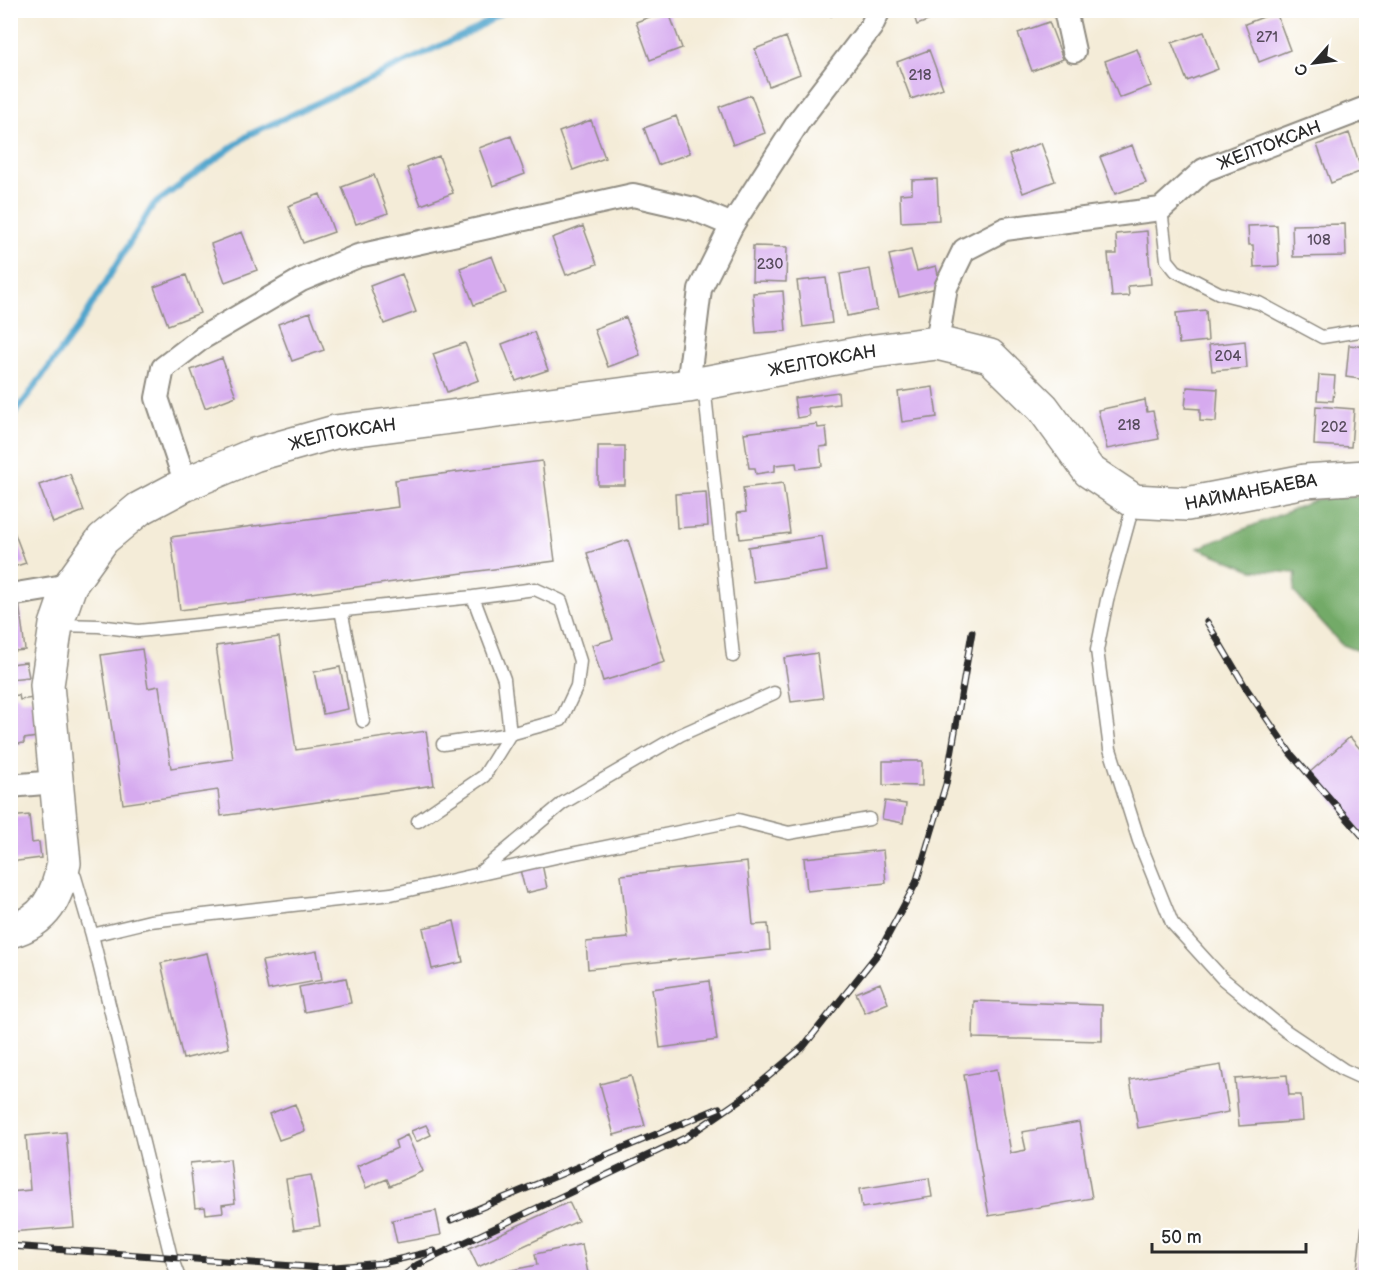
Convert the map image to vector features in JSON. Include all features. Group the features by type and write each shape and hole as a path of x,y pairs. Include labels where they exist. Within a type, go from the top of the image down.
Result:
{"main road":[{"name":"ЖЕЛТОКСАН","path":"10,931 33,921 49,906 59,888 63,863 47,685 56,625 70,585 103,539 139,509 186,484 254,455 335,432 696,385 867,352 937,343 990,356 1043,408 1089,471 1134,501"},
{"name":"НАЙМАНБАЕВА","path":"1134,501 1187,504 1305,481 1366,477"}],"street":[{"path":"696,385 700,290 732,225 800,121 871,27 879,10"},
{"path":"1065,10 1074,51"},
{"name":"ЖЕЛТОКСАН","path":"1161,208 1204,170 1366,108"},
{"path":"186,484 157,398 163,368 202,338 301,280 358,256 633,195 694,209 732,225"},
{"path":"937,343 946,287 964,250 1005,229 1161,208"},
{"path":"10,596 70,585"},
{"path":"10,786 55,782"}],"lane":[{"path":"1161,208 1167,260 1176,271 1219,293 1259,303 1322,337 1366,330"},
{"path":"696,385 733,656"},
{"path":"1134,501 1107,600 1097,650 1110,749 1139,841 1172,923 1223,979 1286,1031 1344,1070 1366,1080"},
{"path":"56,625 99,626 138,631 535,589 561,601 580,662 577,686 561,720 510,734 442,744"},
{"path":"418,821 484,776 510,734 504,679 473,597"},
{"path":"341,610 363,721"},
{"path":"475,875 563,803 680,735 774,693"},
{"path":"92,935 150,921 391,894 738,820 789,833 869,819"},
{"path":"63,863 75,877 92,935 171,1257 179,1278"}],"green space":[{"path":"1366,496 1366,654 1341,644 1294,592 1296,573 1252,570 1198,548 1318,499"}],"building":[{"path":"668,10 682,48 650,60 636,22"},
{"path":"829,10 844,10 844,11 831,16"},
{"path":"912,10 947,10 948,13 917,25"},
{"path":"1276,12 1290,50 1259,62 1245,24"},
{"path":"1049,22 1063,59 1032,71 1018,33"},
{"path":"1204,32 1218,69 1187,81 1172,43"},
{"path":"786,37 800,74 769,86 755,49"},
{"path":"1137,49 1151,86 1119,98 1105,61"},
{"path":"929,50 943,88 911,99 897,62"},
{"path":"751,95 765,133 733,145 719,107"},
{"path":"676,116 690,153 658,165 644,128"},
{"path":"591,120 605,158 573,170 559,132"},
{"path":"1349,133 1362,171 1331,183 1317,145"},
{"path":"511,136 525,174 493,186 479,148"},
{"path":"1041,143 1055,181 1023,193 1009,155"},
{"path":"1132,145 1146,183 1115,194 1100,157"},
{"path":"439,156 453,193 421,205 407,168"},
{"path":"374,175 388,213 356,224 342,187"},
{"path":"937,179 939,220 901,222 900,194 912,193 912,180"},
{"path":"320,194 334,232 303,243 288,206"},
{"path":"1345,224 1346,256 1293,257 1292,225"},
{"path":"1277,225 1279,266 1254,267 1253,245 1249,245 1248,226"},
{"path":"583,226 597,264 566,275 552,238"},
{"path":"1147,231 1151,284 1128,286 1129,296 1112,297 1108,254 1117,254 1116,234"},
{"path":"242,232 257,270 225,282 211,244"},
{"path":"753,246 787,247 786,282 752,281"},
{"path":"911,250 917,271 936,266 941,287 899,297 889,255"},
{"path":"492,256 506,293 474,305 460,268"},
{"path":"870,269 877,310 847,316 840,274"},
{"path":"402,274 416,312 384,324 370,286"},
{"path":"186,275 200,313 168,325 154,287"},
{"path":"826,278 832,323 803,327 797,281"},
{"path":"783,291 786,331 756,333 753,293"},
{"path":"1206,310 1208,341 1179,344 1176,313"},
{"path":"310,312 324,350 292,361 278,324"},
{"path":"626,317 640,355 608,367 594,329"},
{"path":"534,332 548,370 516,381 502,344"},
{"path":"1245,341 1247,368 1212,371 1209,345"},
{"path":"465,343 479,380 447,392 433,354"},
{"path":"1349,345 1366,347 1366,380 1346,377"},
{"path":"222,358 236,396 205,408 191,370"},
{"path":"1319,375 1335,376 1333,401 1317,400"},
{"path":"933,387 937,417 902,422 898,392"},
{"path":"1187,387 1218,389 1216,422 1200,421 1200,409 1185,408"},
{"path":"838,392 839,404 808,408 809,416 797,418 794,398"},
{"path":"1145,400 1147,412 1153,411 1159,439 1107,449 1098,410"},
{"path":"1316,406 1354,409 1351,447 1314,445"},
{"path":"817,424 818,428 826,427 828,446 820,447 822,466 797,469 796,463 775,465 775,471 756,474 755,468 749,468 744,433"},
{"path":"598,446 625,446 625,485 598,485"},
{"path":"542,461 555,561 180,610 171,537 398,507 395,480"},
{"path":"70,474 84,511 53,523 39,485"},
{"path":"783,483 790,533 740,539 737,513 746,512 743,488"},
{"path":"706,492 708,526 677,528 675,494"},
{"path":"10,521 26,563 10,568"},
{"path":"822,536 827,571 753,582 748,547"},
{"path":"628,540 665,662 603,681 592,645 613,639 587,553"},
{"path":"19,602 25,650 15,651 10,603"},
{"path":"279,637 296,750 426,731 434,785 221,816 218,790 123,804 101,655 142,649 148,688 159,686 171,768 233,759 216,646"},
{"path":"817,653 823,698 791,702 784,658"},
{"path":"26,662 29,677 10,679 10,664"},
{"path":"340,667 348,709 323,714 314,672"},
{"path":"19,695 20,700 33,698 37,737 24,739 24,743 10,745 10,696"},
{"path":"1350,737 1366,756 1366,838 1309,773"},
{"path":"883,761 922,761 922,786 883,785"},
{"path":"885,801 906,804 903,823 882,819"},
{"path":"29,815 32,843 39,842 41,858 10,862 10,817"},
{"path":"883,850 886,883 807,891 804,858"},
{"path":"747,862 753,925 768,924 770,950 588,969 586,942 628,938 621,875"},
{"path":"542,864 547,888 526,893 520,870"},
{"path":"454,921 463,962 432,969 423,928"},
{"path":"317,951 322,980 268,990 262,961"},
{"path":"207,953 229,1048 183,1059 161,963"},
{"path":"346,978 351,1003 304,1012 299,987"},
{"path":"709,981 717,1040 660,1048 652,989"},
{"path":"880,983 888,1003 865,1013 856,993"},
{"path":"974,1001 1102,1005 1102,1041 973,1038"},
{"path":"1221,1065 1229,1112 1138,1128 1130,1080"},
{"path":"997,1069 1011,1153 1026,1150 1022,1132 1079,1122 1092,1198 989,1216 964,1075"},
{"path":"1287,1075 1289,1095 1301,1095 1303,1121 1239,1126 1235,1079"},
{"path":"631,1076 645,1126 614,1135 600,1084"},
{"path":"295,1104 305,1131 279,1140 269,1114"},
{"path":"426,1125 431,1135 416,1142 411,1131"},
{"path":"66,1132 74,1227 10,1232 10,1192 30,1190 26,1136"},
{"path":"407,1135 423,1171 390,1186 387,1179 366,1188 357,1166 397,1148 395,1141"},
{"path":"230,1159 235,1203 222,1205 223,1212 206,1214 205,1207 195,1208 190,1163"},
{"path":"311,1175 320,1226 294,1230 286,1179"},
{"path":"929,1178 932,1197 862,1208 859,1189"},
{"path":"569,1202 578,1221 478,1267 469,1248"},
{"path":"436,1211 441,1235 397,1243 392,1220"},
{"path":"1363,1214 1366,1215 1366,1278 1356,1278"},
{"path":"582,1244 589,1278 488,1278 488,1275 537,1265 535,1254"}],"waterway":[{"path":"10,420 79,326 153,205 250,134 472,31 506,10"}],"railway":[{"path":"1207,622 1246,688 1291,754 1366,840"},
{"path":"401,1278 417,1265 685,1138 743,1098 803,1047 879,952 916,883 946,784 972,632"},
{"path":"451,1220 719,1108"},
{"path":"10,1246 323,1268 383,1263 434,1251"}]}
